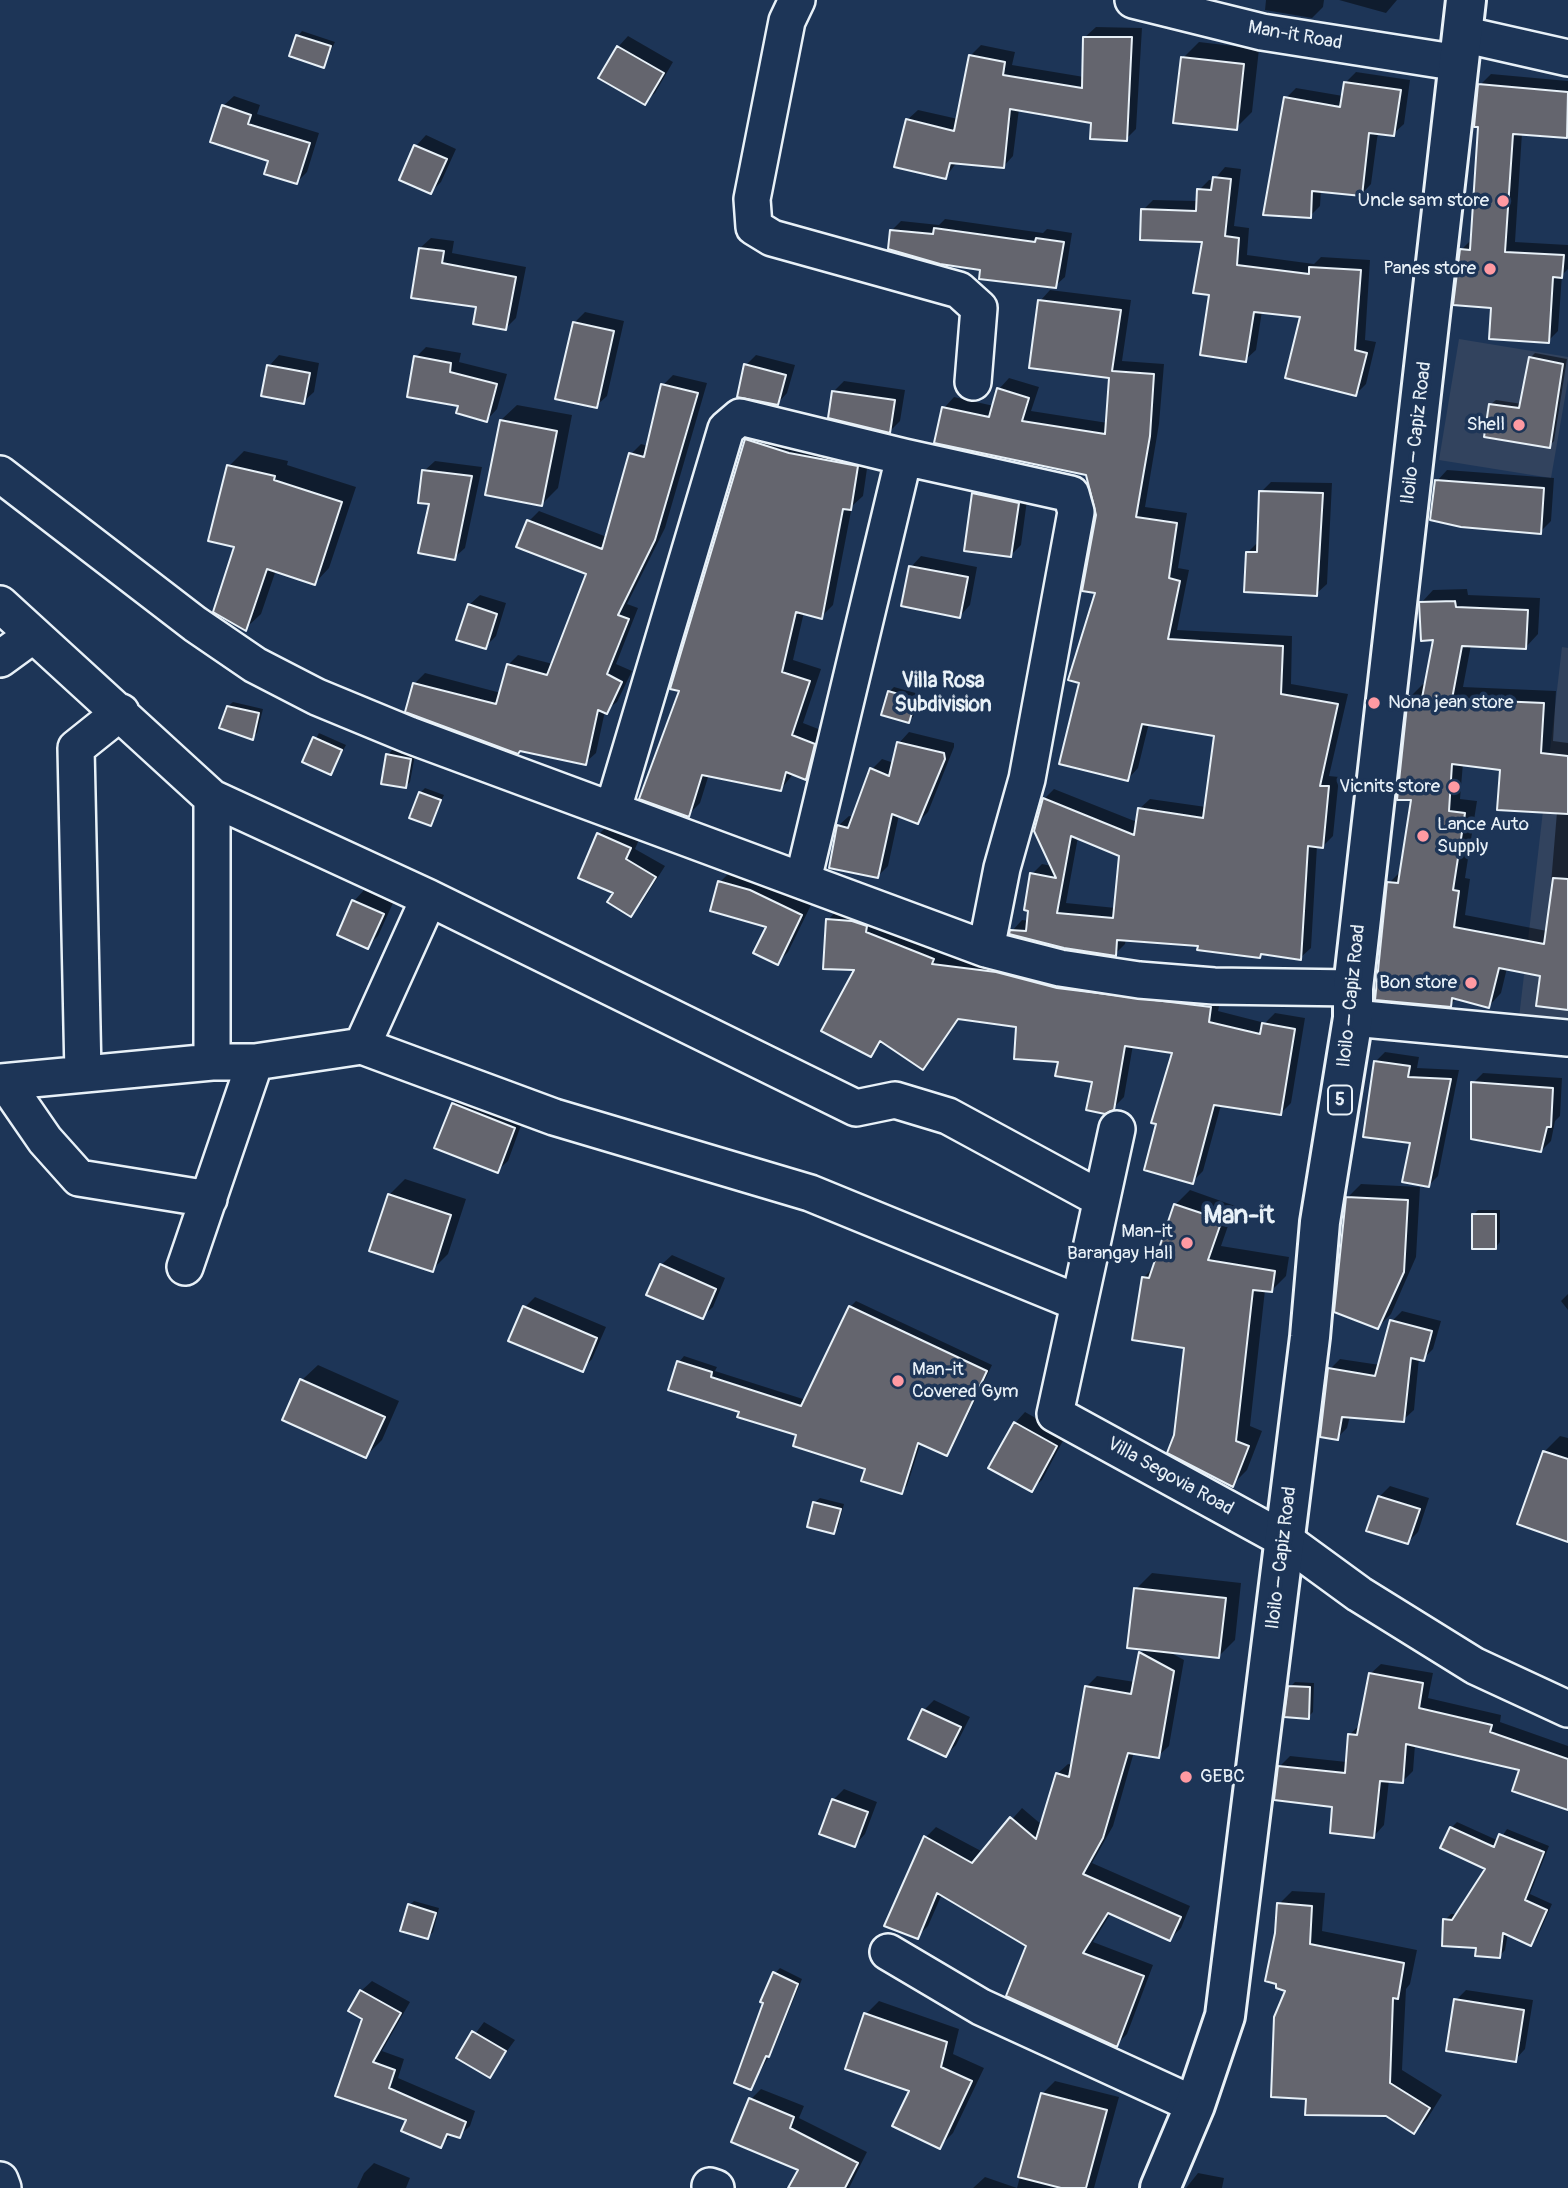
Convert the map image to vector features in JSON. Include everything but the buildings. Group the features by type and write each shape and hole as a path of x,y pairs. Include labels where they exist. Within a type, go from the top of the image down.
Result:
{"highway":[{"name":"Iloilo – Capiz Road","path":"1160,2188 1195,2105 1225,2016 1310,1337 1320,1222 1353,1003 1462,32"}],"street":[{"path":"797,0 787,21 752,199 754,227 772,238 959,290 979,308 973,382"},
{"name":"Man-it Road","path":"1133,0 1262,32 1462,32 1568,58"},
{"path":"612,809 726,429 740,417 1071,494 1076,512 1027,779 1002,868 986,949"},
{"path":"803,880 904,457"},
{"path":"0,474 195,624 255,665 317,696 409,735 986,949 1060,968 1139,980 1353,1003 1568,1038"},
{"path":"0,604 212,798 429,898 856,1108 895,1100 948,1116 1101,1199"},
{"path":"0,659 33,635"},
{"path":"83,1074 76,748 121,712"},
{"path":"212,798 212,1062"},
{"path":"362,1046 429,898"},
{"path":"3,1082 212,1062 255,1062 362,1046 554,1117 810,1193 1080,1303 1117,1129"},
{"path":"185,1267 255,1062"},
{"path":"3,1082 45,1140 79,1178 209,1199"},
{"name":"Villa Segovia Road","path":"1080,1303 1055,1414 1285,1539 1359,1594 1475,1666 1568,1709"},
{"path":"888,1952 981,2007 1195,2105"},
{"path":"0,2180 3,2188"}],"shaded area":[{"path":"1459,339 1568,357 1568,380 1551,478 1439,460"},
{"path":"1562,647 1568,648 1568,1022 1519,1018"}],"place":[{"name":"Uncle sam store","path":"1503,201"},
{"name":"Panes store","path":"1490,269"},
{"name":"Shell","path":"1519,425"},
{"name":"Nona jean store","path":"1374,703"},
{"name":"Vicnits store","path":"1454,787"},
{"name":"Lance Auto Supply","path":"1423,836"},
{"name":"Bon store","path":"1471,983"},
{"name":"Man-it Barangay Hall","path":"1187,1243"},
{"name":"Man-it Covered Gym","path":"898,1381"},
{"name":"GEBC","path":"1186,1777"}],"district":[{"name":"Villa Rosa Subdivision","path":"943,694"},
{"name":"Man-it","path":"1239,1216"}]}
